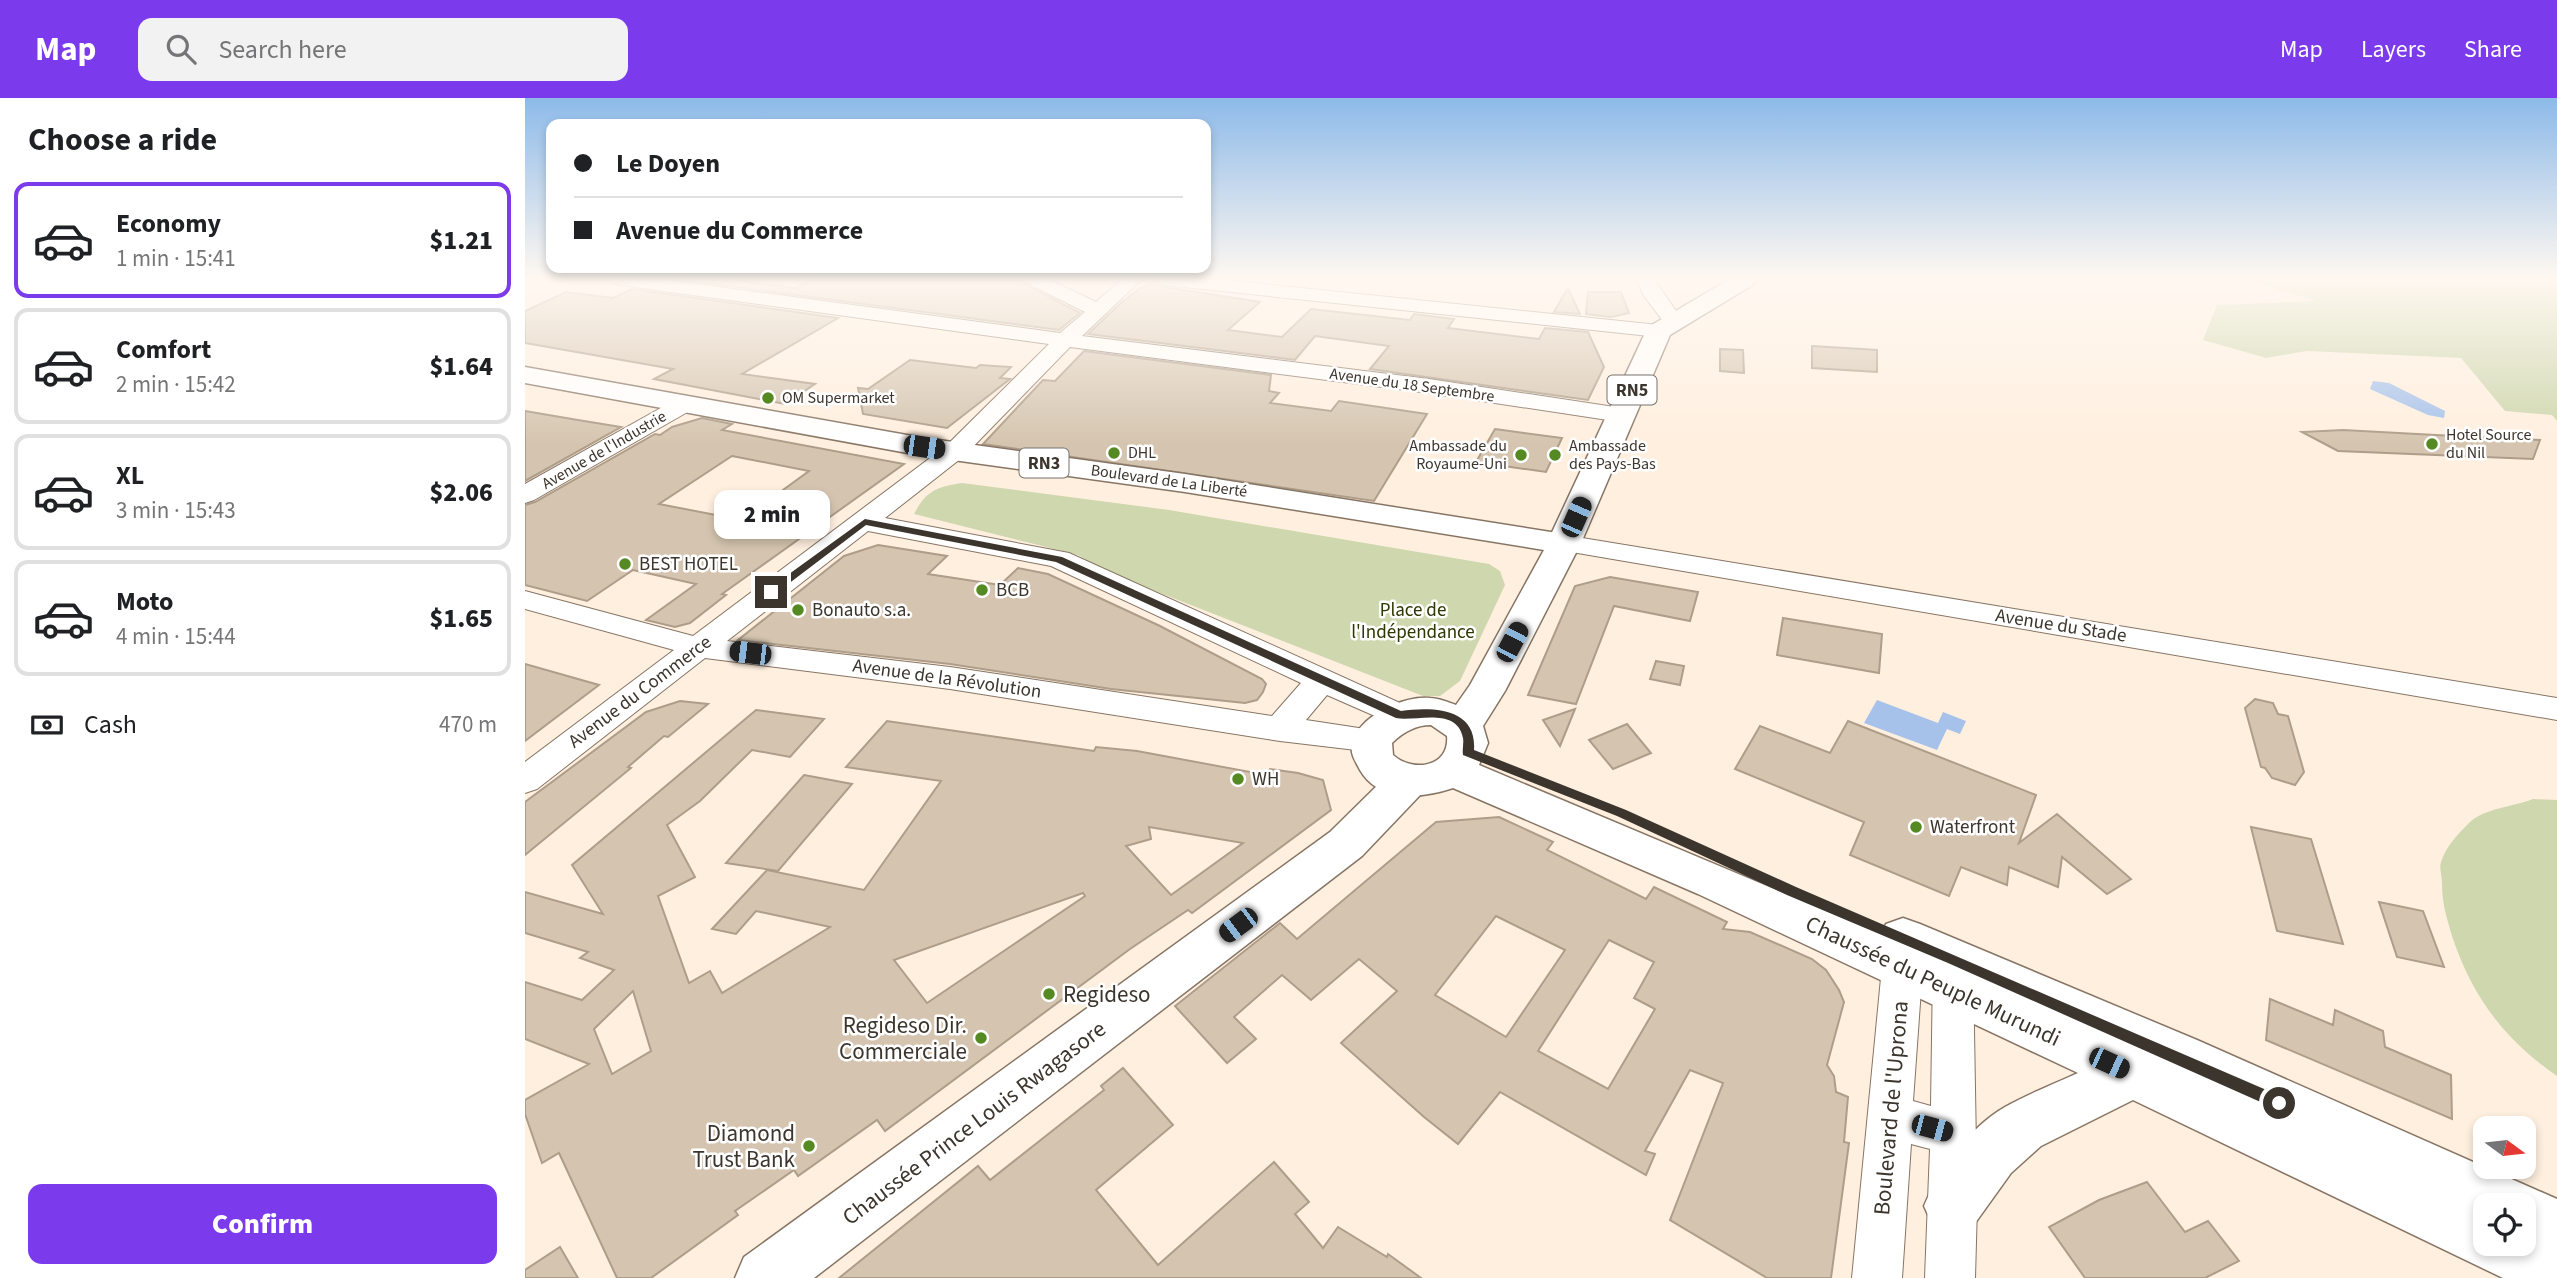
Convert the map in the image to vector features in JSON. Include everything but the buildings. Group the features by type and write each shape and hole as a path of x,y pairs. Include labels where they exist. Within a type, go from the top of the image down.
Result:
{"main road":[{"name":"RN5","path":"1448,757 1564,543 1621,415 1662,334"},
{"name":"Boulevard de La Liberté","path":"525,375 955,451 1185,483 1564,543"},
{"path":"1428,711 1453,718 1448,757 1389,775 1377,764 1372,751 1387,728 1428,711"},
{"name":"Chaussée du Peuple Murundi","path":"1448,757 1568,817 1903,951 1953,974 2179,1057 2477,1193"},
{"name":"Chaussée Prince Louis Rwagasore","path":"765,1278 1346,844 1448,757"},
{"name":"Chaussée du Peuple Murundi","path":"1953,974 2131,1074 2473,1233"},
{"path":"1953,1206 1991,1154 2022,1127 2131,1074"},
{"path":"2536,1220 2557,1230"},
{"path":"2523,1256 2557,1272"}],"street":[{"name":"Avenue du 18 Septembre","path":"1023,334 1429,386 1621,415"},
{"name":"Avenue du Commerce","path":"525,780 955,451 1071,334"},
{"name":"Avenue de l'Industrie","path":"525,495 683,405"},
{"path":"865,522 1059,559 1321,681 1387,728"},
{"name":"Avenue du Stade","path":"1564,543 2557,709"},
{"name":"Avenue de la Révolution","path":"525,600 699,647 950,678 1280,729 1387,728"},
{"path":"1280,729 1321,681"},
{"name":"Boulevard de l'Uprona","path":"1877,1278 1903,951"},
{"path":"1950,1278 1953,1206 1953,974"},
{"path":"1891,1116 1953,1133"}],"green space":[{"path":"2205,334 2557,334 2557,421 2552,415 2505,411 2461,358 2307,351 2266,358 2203,340"},
{"name":"Place de l'Indépendance","path":"962,483 1169,510 1489,564 1500,571 1505,585 1460,681 1440,696 1423,696 1109,573 1078,555 914,514 933,491"},
{"path":"2533,799 2557,800 2557,1076 2507,1033 2481,999 2453,939 2442,891 2440,867 2443,856 2465,827 2483,814"}],"water":[{"path":"2373,381 2389,383 2445,411 2444,418 2428,415 2370,389"},
{"path":"1877,700 1938,723 1943,712 1966,721 1960,734 1947,729 1937,750 1864,723"}],"place":[{"name":"OM Supermarket","path":"768,398"},
{"name":"Hotel Source du Nil","path":"2432,444"},
{"name":"DHL","path":"1114,453"},
{"name":"Ambassade du Royaume-Uni","path":"1521,455"},
{"name":"Ambassade des Pays-Bas","path":"1555,455"},
{"name":"BEST HOTEL","path":"625,564"},
{"name":"BCB","path":"982,590"},
{"name":"Bonauto s.a.","path":"798,610"},
{"name":"WH","path":"1238,779"},
{"name":"Waterfront","path":"1916,827"},
{"name":"Regideso","path":"1049,994"},
{"name":"Regideso Dir. Commerciale","path":"981,1038"},
{"name":"Diamond Trust Bank","path":"809,1146"}],"route":[{"path":"771,592 865,522 1059,559 1400,716 1428,711 1453,718 1469,738 1468,752 1621,813 1792,891 2179,1057 2279,1103"}]}
